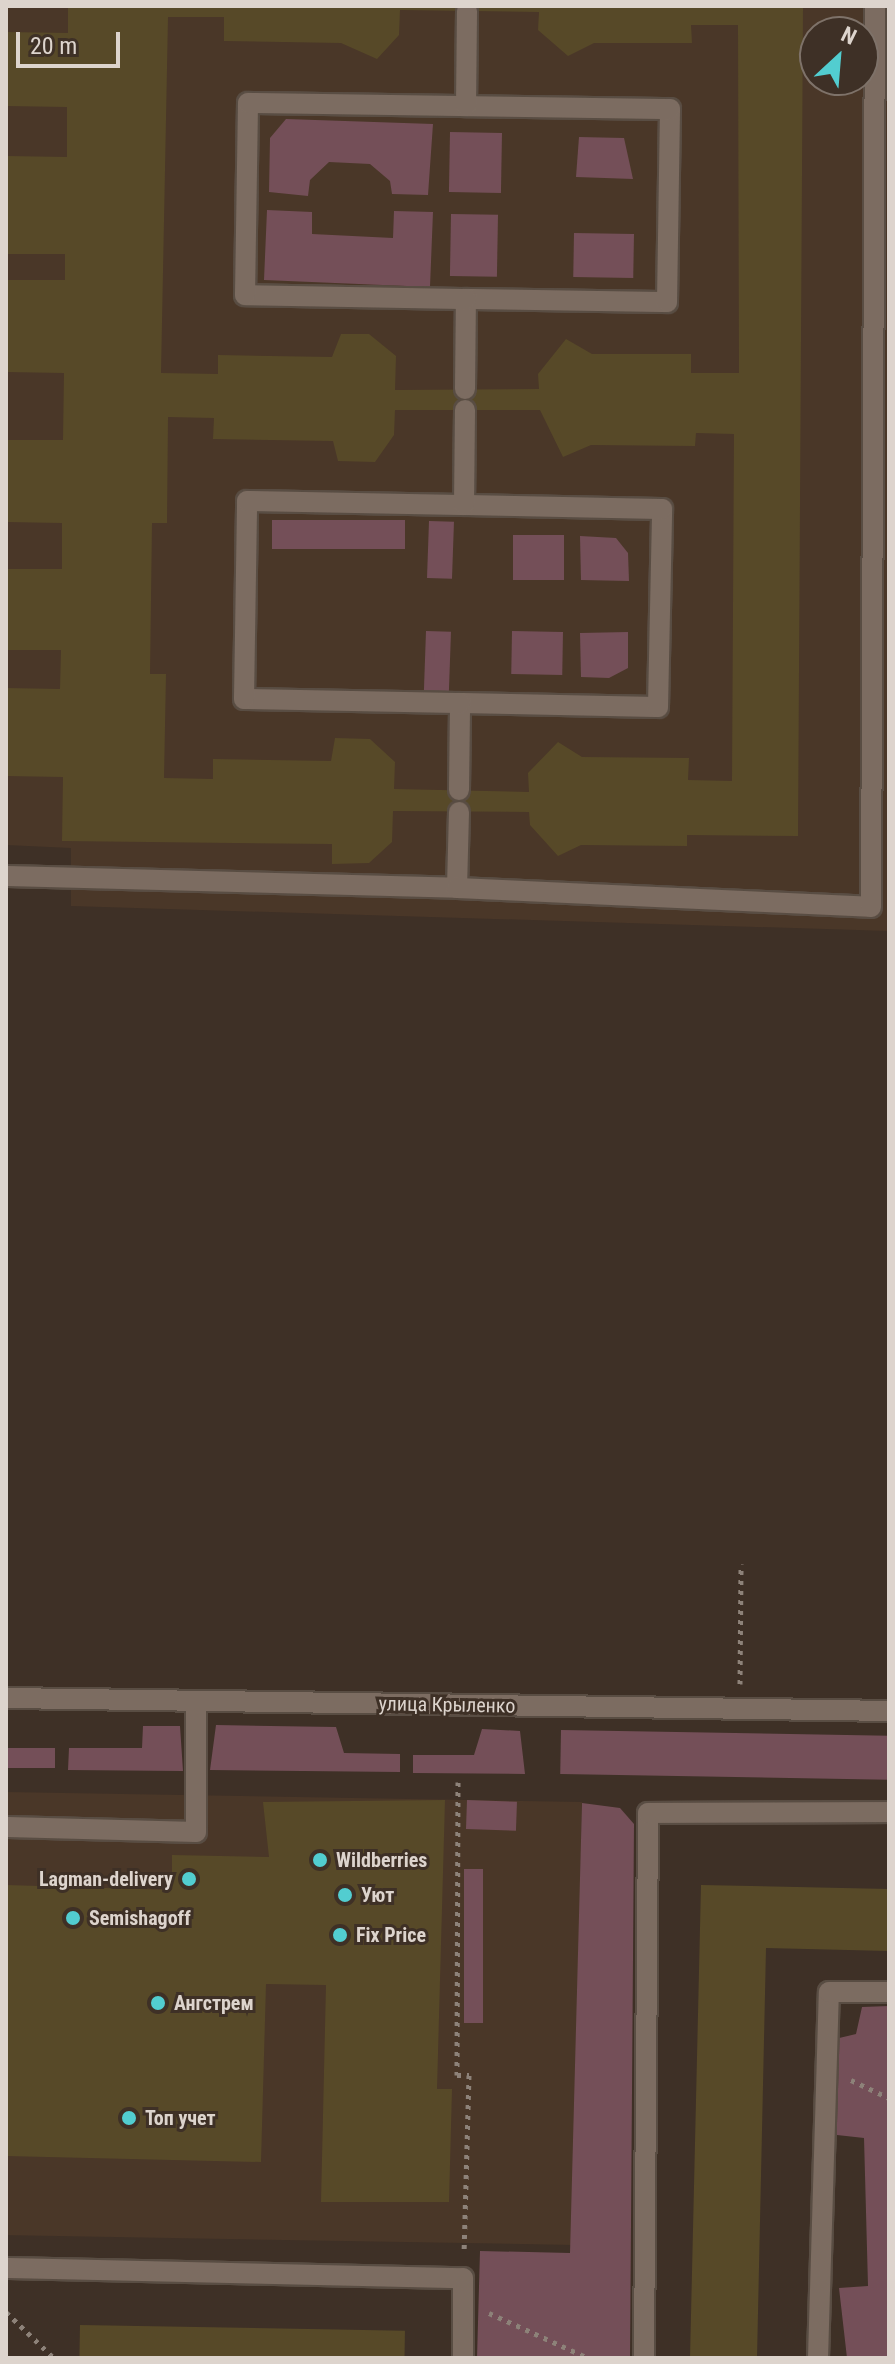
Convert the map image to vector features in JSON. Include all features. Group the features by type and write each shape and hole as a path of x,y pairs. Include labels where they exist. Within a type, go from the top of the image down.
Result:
{"street":[{"path":"6,876 457,888 880,907 882,206 875,6"},
{"path":"466,106 467,11"},
{"path":"248,103 670,109 667,302 466,299 245,295 248,103"},
{"path":"464,505 466,299"},
{"path":"247,501 662,509 658,707 460,703 244,699 247,501"},
{"path":"459,790 460,703"},
{"path":"457,888 459,812"},
{"name":"улица Крыленко","path":"6,1698 889,1711"},
{"path":"6,1827 196,1832 196,1701"},
{"path":"644,2358 648,1813 889,1812"},
{"path":"818,2358 829,1992 889,1992"},
{"path":"6,2268 463,2278 463,2358"}],"path":[{"path":"739,1709 741,1564"},
{"path":"458,1782 457,2075 469,2075 463,2278"},
{"path":"826,2075 889,2098"},
{"path":"463,2301 588,2358"},
{"path":"6,2312 54,2358"}],"shaded area":[{"path":"6,6 889,6 889,931 71,906 71,848 6,845"},
{"path":"286,119 433,124 428,195 392,194 390,181 370,164 329,162 310,180 308,196 269,192 270,138"},
{"path":"450,132 502,133 501,193 449,192"},
{"path":"579,137 624,138 633,179 576,177"},
{"path":"267,210 312,212 312,234 393,238 394,211 433,212 430,287 264,280"},
{"path":"451,214 498,215 497,277 450,276"},
{"path":"574,233 634,234 633,278 573,277"},
{"path":"272,520 405,520 405,549 272,549"},
{"path":"429,521 454,522 452,579 427,578"},
{"path":"513,535 564,535 564,580 513,580"},
{"path":"580,536 616,538 628,553 629,581 581,580"},
{"path":"426,631 451,632 449,693 424,692"},
{"path":"512,631 563,632 562,675 511,674"},
{"path":"628,632 628,668 609,678 581,677 580,633"},
{"path":"216,1725 336,1727 344,1753 400,1754 400,1772 210,1770"},
{"path":"143,1726 180,1726 183,1771 68,1770 69,1748 142,1748"},
{"path":"482,1729 520,1731 525,1774 413,1773 413,1755 474,1755"},
{"path":"561,1730 889,1736 888,1780 560,1774"},
{"path":"6,1748 55,1748 55,1768 6,1768"},
{"path":"6,1792 582,1802 574,2245 6,2235"},
{"path":"467,1800 517,1802 516,1831 466,1829"},
{"path":"582,1803 620,1808 634,1824 630,2358 477,2358 480,2251 570,2253"},
{"path":"464,1869 483,1869 483,2023 464,2023"},
{"path":"889,2006 889,2358 847,2358 839,2288 868,2286 864,2138 837,2135 835,2039 856,2034 862,2007"}],"building":[{"path":"68,6 803,6 803,16 799,16 799,96 802,96 798,836 687,835 687,846 581,845 558,856 530,825 529,812 393,811 392,842 369,863 332,864 332,844 62,841 63,777 6,776 6,688 60,689 61,650 6,650 6,569 62,569 62,523 6,522 6,440 63,440 64,373 6,372 6,280 65,280 65,254 6,254 6,156 67,157 67,107 6,106 6,32 68,33","holes":["400,10 539,12 538,30 568,56 594,43 692,43 691,25 738,25 739,373 691,373 691,354 592,354 566,339 538,374 539,389 395,390 396,356 369,334 341,334 332,357 218,355 218,374 161,373 168,17 224,17 224,41 341,43 377,59 399,35","395,410 540,410 563,457 591,445 695,446 696,433 734,434 732,781 688,780 689,758 582,757 558,742 528,773 529,792 394,789 395,762 370,739 335,738 331,761 213,759 213,779 164,778 166,674 150,674 152,523 167,523 168,417 214,418 213,439 333,441 338,461 375,462 394,435"]},
{"path":"445,1800 437,2089 452,2089 449,2202 321,2202 326,1985 266,1984 261,2162 6,2156 6,1885 172,1890 172,1855 269,1857 263,1802"},
{"path":"701,1885 889,1889 889,1951 766,1948 757,2358 690,2358"},
{"path":"80,2325 405,2331 404,2358 79,2358"}],"place":[{"name":"Wildberries","path":"320,1860"},
{"name":"Lagman-delivery","path":"189,1879"},
{"name":"Уют","path":"345,1895"},
{"name":"Semishagoff","path":"73,1918"},
{"name":"Fix Price","path":"340,1935"},
{"name":"Ангстрем","path":"158,2003"},
{"name":"Топ учет","path":"129,2118"}]}
